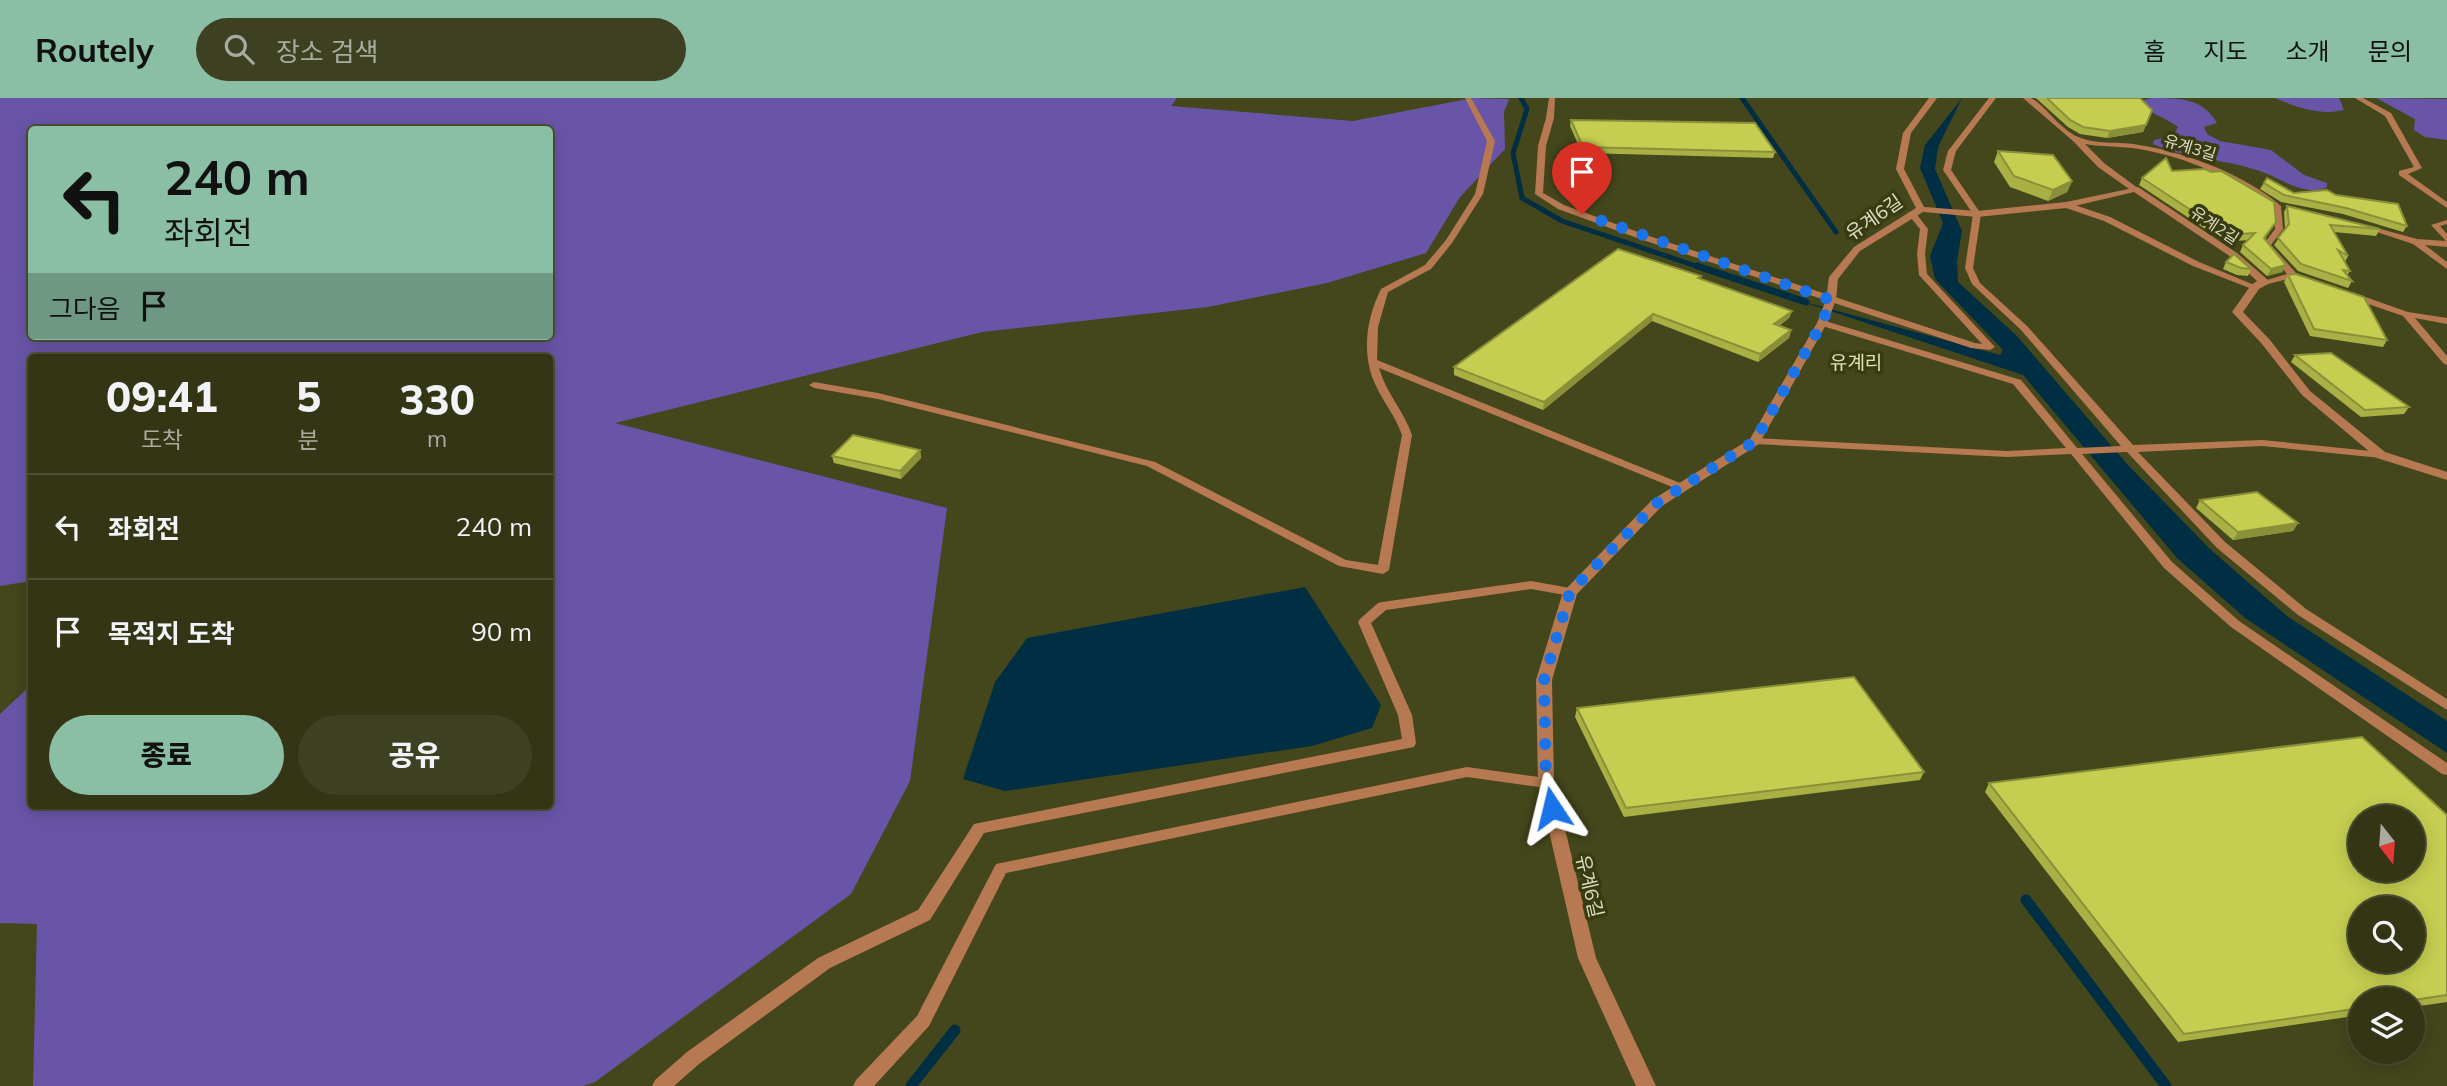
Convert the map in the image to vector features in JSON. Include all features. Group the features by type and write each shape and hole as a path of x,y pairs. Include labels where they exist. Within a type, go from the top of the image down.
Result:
{"street":[{"name":"유계6길","path":"1646,1086 1587,958 1546,783 1544,680 1570,592 1657,503 1755,441 1822,323 1831,300 1833,279 1857,249 1916,211 1900,169 1908,133 1933,98"},
{"path":"1916,211 1977,214 2066,205 2135,190"},
{"name":"유계2길","path":"2135,190 2234,255 2260,285"},
{"path":"2260,285 2237,312 2266,342 2306,393 2381,455 2446,474"}],"lane":[{"path":"814,385 878,396 1151,464 1343,563 1383,570 1407,435 1402,416 1381,386 1373,362 1370,330 1384,291 1427,267 1449,242 1479,194 1491,141 1468,98"},
{"path":"1552,98 1550,118 1542,146 1539,194 1561,207 1831,300 1974,346 1990,347 1923,275 1921,254 1924,229 1916,211"},
{"path":"1993,98 1952,151 1947,170 1977,214 1969,268 1976,284 2024,328 2130,449 2221,545 2302,612 2447,705"},
{"path":"2026,98 2036,102 2101,165 2135,190"},
{"path":"2358,98 2388,115 2418,167 2402,173 2447,206"},
{"name":"유계3길","path":"2076,138 2141,148 2198,162 2218,170 2277,206 2289,209"},
{"path":"2066,205 2107,219 2196,264 2260,285 2292,275"},
{"path":"2277,206 2279,229 2267,245 2292,275 2318,283"},
{"path":"2447,222 2435,225 2447,241"},
{"path":"2352,223 2416,242 2447,241"},
{"path":"2416,242 2447,266"},
{"path":"2343,292 2406,314 2447,321"},
{"path":"2406,314 2447,362"},
{"path":"1822,323 2017,382 2168,565 2235,624 2447,770"},
{"path":"1373,362 1681,487"},
{"path":"1755,441 2007,454 2262,443 2381,455"},
{"path":"661,1086 693,1058 824,963 924,915 979,828 1409,743 1405,715 1364,622 1382,606 1531,585 1570,592"},
{"path":"862,1086 923,1021 1001,868 1467,772 1546,783"}],"shaded area":[{"path":"0,98 1177,98 1171,106 1353,121 1473,98 1509,99 1504,112 1505,149 1460,197 1426,253 1327,283 1208,307 982,332 615,423 947,508 910,781 851,894 595,1082 583,1086 33,1086 37,924 0,923 0,714 28,688 28,809 553,809 553,354 28,354 28,581 0,586"},
{"path":"2152,98 2181,99 2197,104 2217,123 2204,127 2207,134 2220,141 2271,150 2304,175 2327,183 2327,187 2319,190 2303,189 2252,168 2181,153 2153,144 2154,140 2173,136 2178,127 2136,102"},
{"path":"2275,98 2339,98 2344,110 2318,111"},
{"path":"2376,98 2447,99 2447,140 2425,137 2414,130 2415,119"}],"water":[{"path":"1962,98 1938,147 1935,169 1962,231 1957,261 1958,282 2017,336 2127,464 2211,550 2287,616 2447,721 2447,753 2245,618 2177,558 2023,375 1797,300 2000,355 2003,350 1935,279 1930,256 1943,223 1920,168 1925,145"},
{"path":"1305,587 1381,705 1372,728 1312,746 1005,791 963,779 995,682 1027,638"}],"building":[{"path":"2047,98 2140,98 2152,110 2146,125 2110,131 2083,127 2070,120"},
{"path":"1571,120 1755,123 1775,152 1583,147"},
{"path":"1998,151 2053,155 2072,181 2053,190 2014,176"},
{"path":"2166,158 2172,171 2221,171 2274,202 2276,222 2264,238 2286,265 2271,269 2243,245 2255,233 2229,235 2142,178"},
{"path":"2267,178 2294,193 2327,190 2336,195 2398,204 2407,226 2346,208 2284,195 2264,183"},
{"path":"2287,206 2380,229 2330,225 2348,256 2338,250 2350,271 2343,270 2352,281 2301,264 2278,238 2289,224"},
{"path":"1618,249 1701,276 1698,278 1792,311 1774,324 1791,330 1760,354 1653,314 1544,402 1454,367"},
{"path":"2234,254 2251,269 2226,262"},
{"path":"2296,274 2364,297 2387,340 2314,329 2288,275"},
{"path":"2331,353 2409,407 2365,410 2295,355"},
{"path":"853,435 920,450 900,471 832,456"},
{"path":"2257,492 2298,523 2238,532 2200,500"},
{"path":"1854,677 1924,772 1626,808 1577,708"},
{"path":"2362,737 2447,815 2447,995 2425,998 2425,987 2348,987 2348,1010 2184,1034 1989,783"}],"waterway":[{"path":"1521,98 1527,109 1513,153 1522,198 1562,221 1702,268"},
{"path":"1742,98 1836,232"},
{"path":"1697,266 1806,302"},
{"path":"2026,900 2166,1086"},
{"path":"911,1086 955,1030"}],"district":[{"name":"유계리","path":"1856,362"}],"route":[{"path":"1552,808 1546,783 1544,680 1570,592 1657,503 1755,441 1822,323 1831,300 1582,214"}]}
